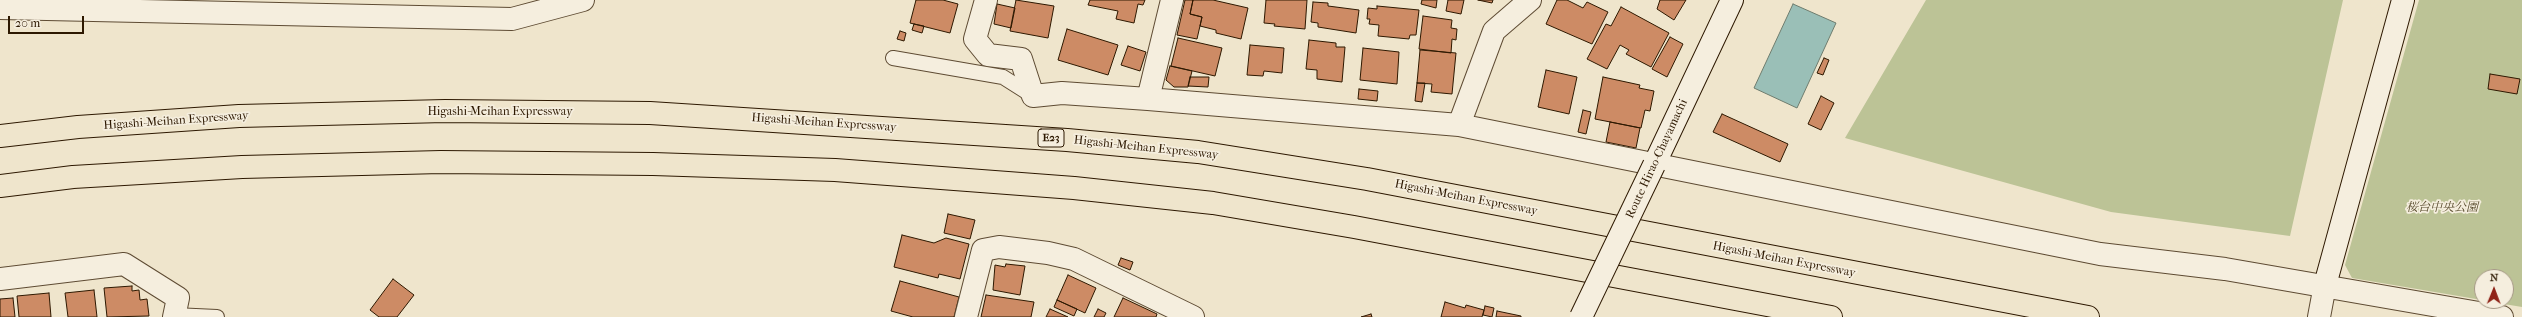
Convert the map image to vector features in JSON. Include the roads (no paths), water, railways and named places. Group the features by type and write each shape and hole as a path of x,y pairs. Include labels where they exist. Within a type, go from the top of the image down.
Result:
{"highway":[{"name":"Higashi-Meihan Expressway","path":"0,136 78,127 240,116 445,111 650,113 1067,140 1198,152 1367,179 2088,317"},
{"path":"0,186 73,177 242,167 441,162 654,164 850,171 1074,188 1213,203 1354,227 1831,317"}],"street":[{"path":"0,8 512,19 583,0"},
{"path":"986,0 975,39 988,55 1021,59 1033,96 1062,93 1459,124 1654,165 2100,254 2225,269 2322,302 2502,317"},
{"path":"1148,99 1172,0"},
{"path":"1459,124 1494,31 1530,0"},
{"name":"Route Hirao-Chayamachi","path":"1581,317 1732,0"},
{"path":"2322,302 2403,0"},
{"path":"966,317 983,250 999,247 1048,253 1074,259 1192,317"},
{"path":"0,279 124,264 178,298 174,316"}],"lane":[{"path":"893,58 1003,77 1033,96"},
{"path":"174,316 217,317"}],"water":[{"path":"1793,4 1836,23 1797,108 1754,88"}],"park label":[{"name":"桜台中央公園","path":"2442,208"}]}
